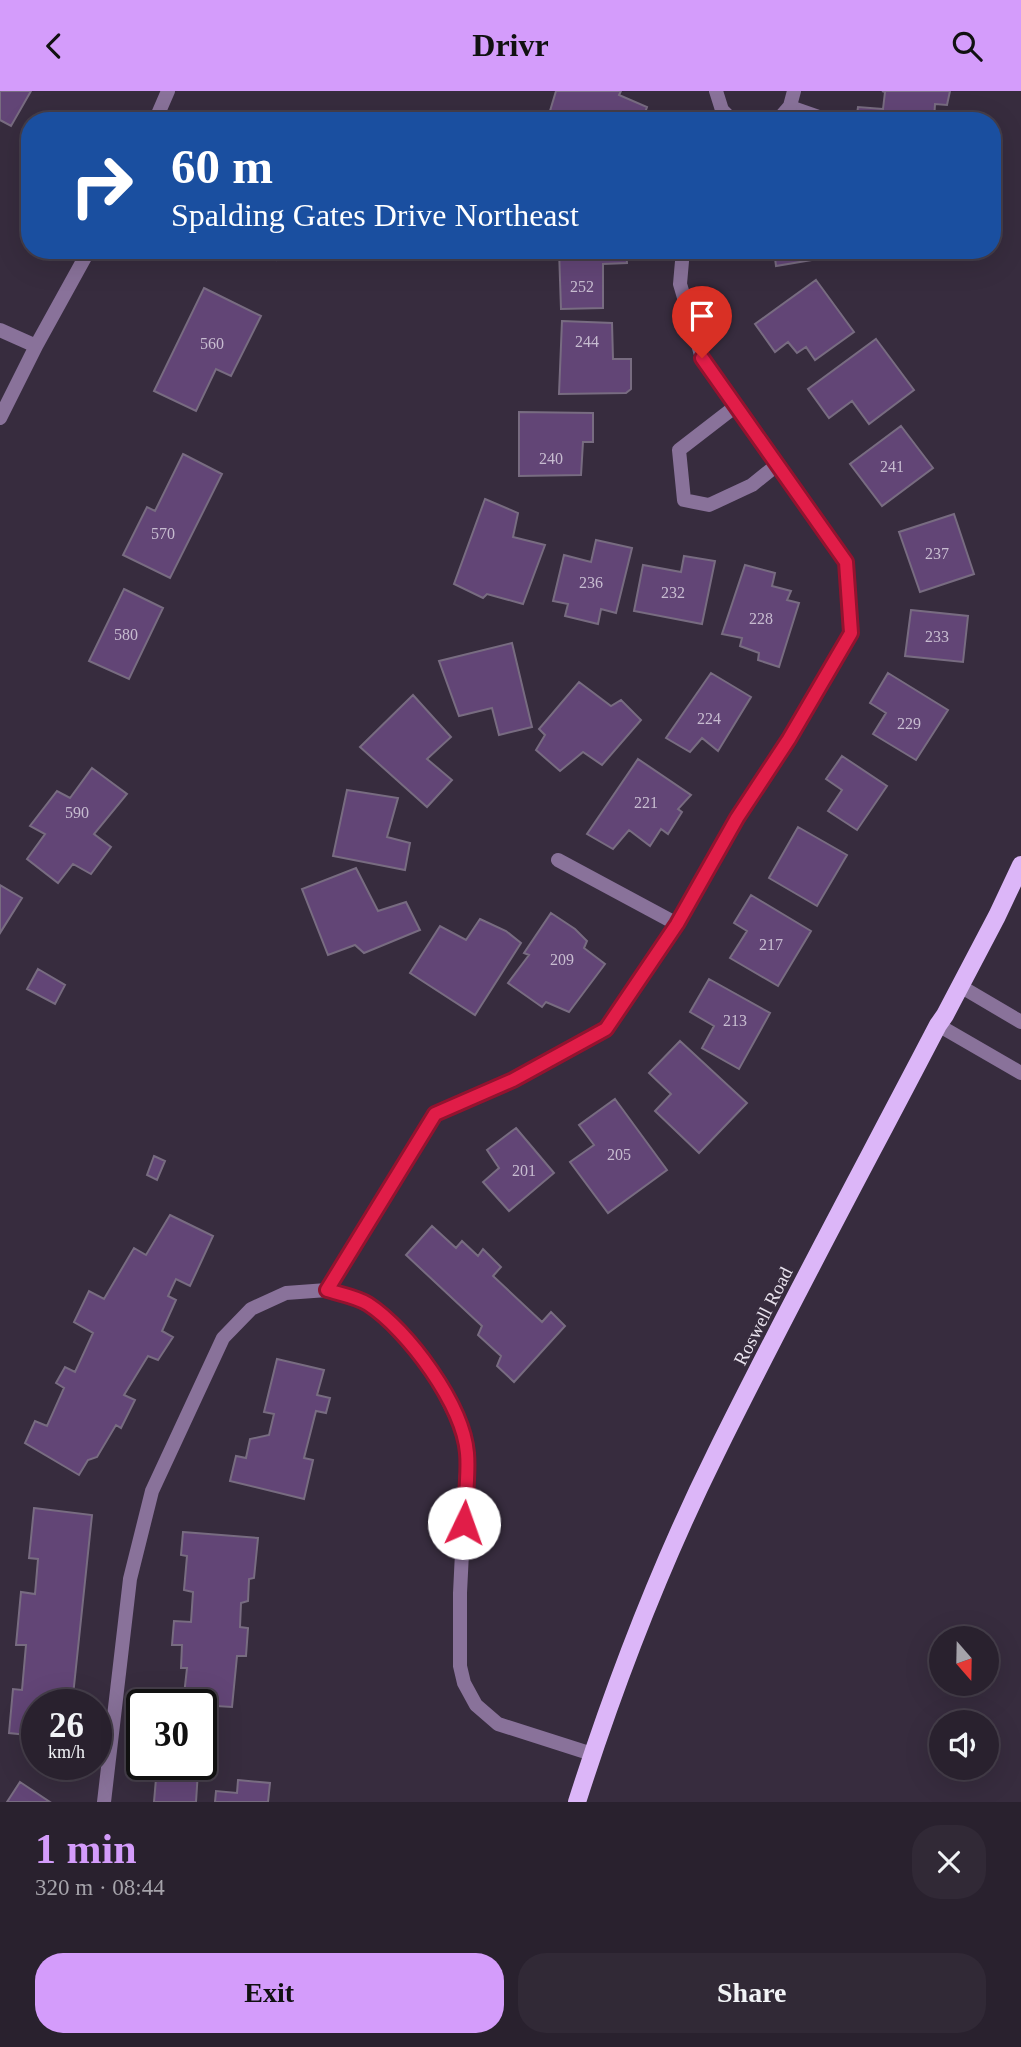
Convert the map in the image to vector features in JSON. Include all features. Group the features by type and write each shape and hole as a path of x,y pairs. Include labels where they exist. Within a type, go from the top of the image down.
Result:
{"main road":[{"name":"Roswell Road","path":"577,1802 592,1754 649,1604 715,1454 945,1016 1021,865"}],"street":[{"path":"159,112 169,91"},
{"path":"716,91 724,112"},
{"path":"785,112 790,106 794,91"},
{"path":"0,418 84,259"},
{"path":"327,1290 435,1114 513,1080 606,1029 677,924 737,818 789,739 851,633 846,562 702,358 681,284 682,259"},
{"path":"0,330 36,346"},
{"path":"736,406 678,450 684,500 709,505 752,485 778,464"},
{"path":"558,860 677,924"},
{"path":"960,986 1021,1022"},
{"path":"938,1025 1021,1073"},
{"path":"104,1802 130,1579 152,1491 223,1338 251,1309 286,1293 327,1290 366,1302 393,1323 434,1373 459,1423 467,1453 460,1593 460,1666 464,1683 476,1705 498,1724 592,1754"}],"lane":[{"path":"790,106 807,112"}],"building":[{"path":"0,91 31,91 11,126 0,120"},
{"path":"556,91 621,91 619,95 647,107 645,112 550,111"},
{"path":"882,91 950,91 947,105 935,104 935,112 857,112 858,107 883,109 885,92"},
{"path":"559,259 627,259 627,263 603,264 603,308 561,309"},
{"path":"775,259 818,259 776,266"},
{"path":"816,280 854,332 815,360 806,347 797,353 788,342 775,352 755,324"},
{"path":"204,288 261,316 231,376 216,369 196,411 154,391"},
{"path":"562,321 612,323 613,359 631,359 631,389 626,393 559,394"},
{"path":"876,339 914,390 869,424 852,401 829,418 808,389"},
{"path":"519,412 593,413 593,442 583,442 581,475 519,476"},
{"path":"901,426 933,468 882,506 850,464"},
{"path":"183,454 222,474 170,578 123,555 147,507 155,511"},
{"path":"485,499 518,513 513,537 545,545 523,604 487,594 483,598 454,584"},
{"path":"954,514 974,574 920,592 899,532"},
{"path":"596,540 632,548 616,613 601,609 598,624 565,616 568,604 553,601 564,555 591,562"},
{"path":"684,556 715,561 702,624 634,611 643,565 681,572"},
{"path":"745,565 775,573 772,586 791,591 787,600 799,603 779,667 758,660 759,653 740,646 742,638 722,634"},
{"path":"124,589 163,608 129,679 89,661"},
{"path":"911,610 968,616 963,662 905,656"},
{"path":"512,643 532,727 499,735 492,708 459,716 439,661"},
{"path":"711,673 751,697 718,751 702,738 690,752 666,738"},
{"path":"888,673 948,710 916,760 873,734 886,713 870,703"},
{"path":"579,682 611,706 621,700 641,720 602,765 583,752 560,771 536,750 545,735 539,729"},
{"path":"413,695 451,737 427,759 452,780 427,807 360,747"},
{"path":"842,756 887,786 857,830 828,811 842,790 826,779"},
{"path":"638,759 691,795 678,809 682,812 668,834 661,829 650,846 629,830 613,849 587,834"},
{"path":"92,768 127,794 94,834 111,847 91,874 73,864 58,883 27,859 45,834 30,826 57,791 70,798"},
{"path":"347,790 398,798 387,837 410,843 405,870 333,856"},
{"path":"798,827 847,855 817,906 769,878"},
{"path":"356,868 378,911 406,902 420,930 364,953 355,945 328,955 302,889"},
{"path":"0,885 22,898 0,933"},
{"path":"751,895 811,931 778,986 730,958 747,931 734,923"},
{"path":"551,913 575,929 587,941 584,948 605,964 569,1012 546,1002 542,1007 508,983 529,955 524,953"},
{"path":"480,919 506,931 521,943 475,1015 410,973 440,926 466,940"},
{"path":"38,969 65,985 55,1004 27,989"},
{"path":"709,979 770,1013 739,1069 702,1048 714,1026 690,1012"},
{"path":"680,1041 747,1103 699,1153 655,1111 671,1094 649,1073"},
{"path":"615,1099 667,1170 608,1213 570,1162 594,1145 579,1125"},
{"path":"516,1128 554,1173 509,1211 483,1182 499,1168 487,1150"},
{"path":"154,1156 165,1161 157,1180 147,1175"},
{"path":"170,1215 213,1236 190,1286 176,1279 168,1296 176,1300 162,1331 173,1337 158,1360 148,1356 124,1395 135,1400 121,1428 116,1425 97,1457 88,1460 79,1475 25,1443 35,1421 47,1426 64,1388 56,1383 65,1367 75,1372 93,1333 74,1322 89,1291 104,1299 134,1248 146,1255"},
{"path":"432,1226 456,1248 462,1241 478,1256 483,1249 501,1267 493,1276 542,1322 551,1312 565,1326 514,1382 497,1366 501,1356 478,1335 482,1326 406,1255"},
{"path":"277,1359 324,1370 317,1395 330,1398 326,1413 316,1411 304,1458 313,1460 304,1499 230,1481 236,1456 246,1458 250,1439 269,1435 274,1414 264,1412"},
{"path":"34,1508 92,1515 74,1689 22,1689 26,1645 16,1645 21,1592 35,1594 38,1559 29,1558"},
{"path":"183,1532 258,1538 254,1578 249,1579 248,1601 241,1603 240,1627 248,1628 246,1656 237,1656 232,1707 217,1706 217,1689 185,1689 187,1668 181,1668 182,1645 172,1645 174,1621 191,1622 193,1592 184,1590 187,1556 181,1555"},
{"path":"13,1689 21,1690 21,1734 9,1733"},
{"path":"156,1780 197,1780 196,1802 154,1802"},
{"path":"238,1780 270,1783 268,1802 215,1802 216,1791 237,1793"},
{"path":"20,1782 50,1802 7,1802"}],"route":[{"path":"464,1523 467,1453 459,1423 434,1373 393,1323 366,1302 327,1290 435,1114 513,1080 606,1029 677,924 737,818 789,739 851,633 846,562 702,358"}]}
